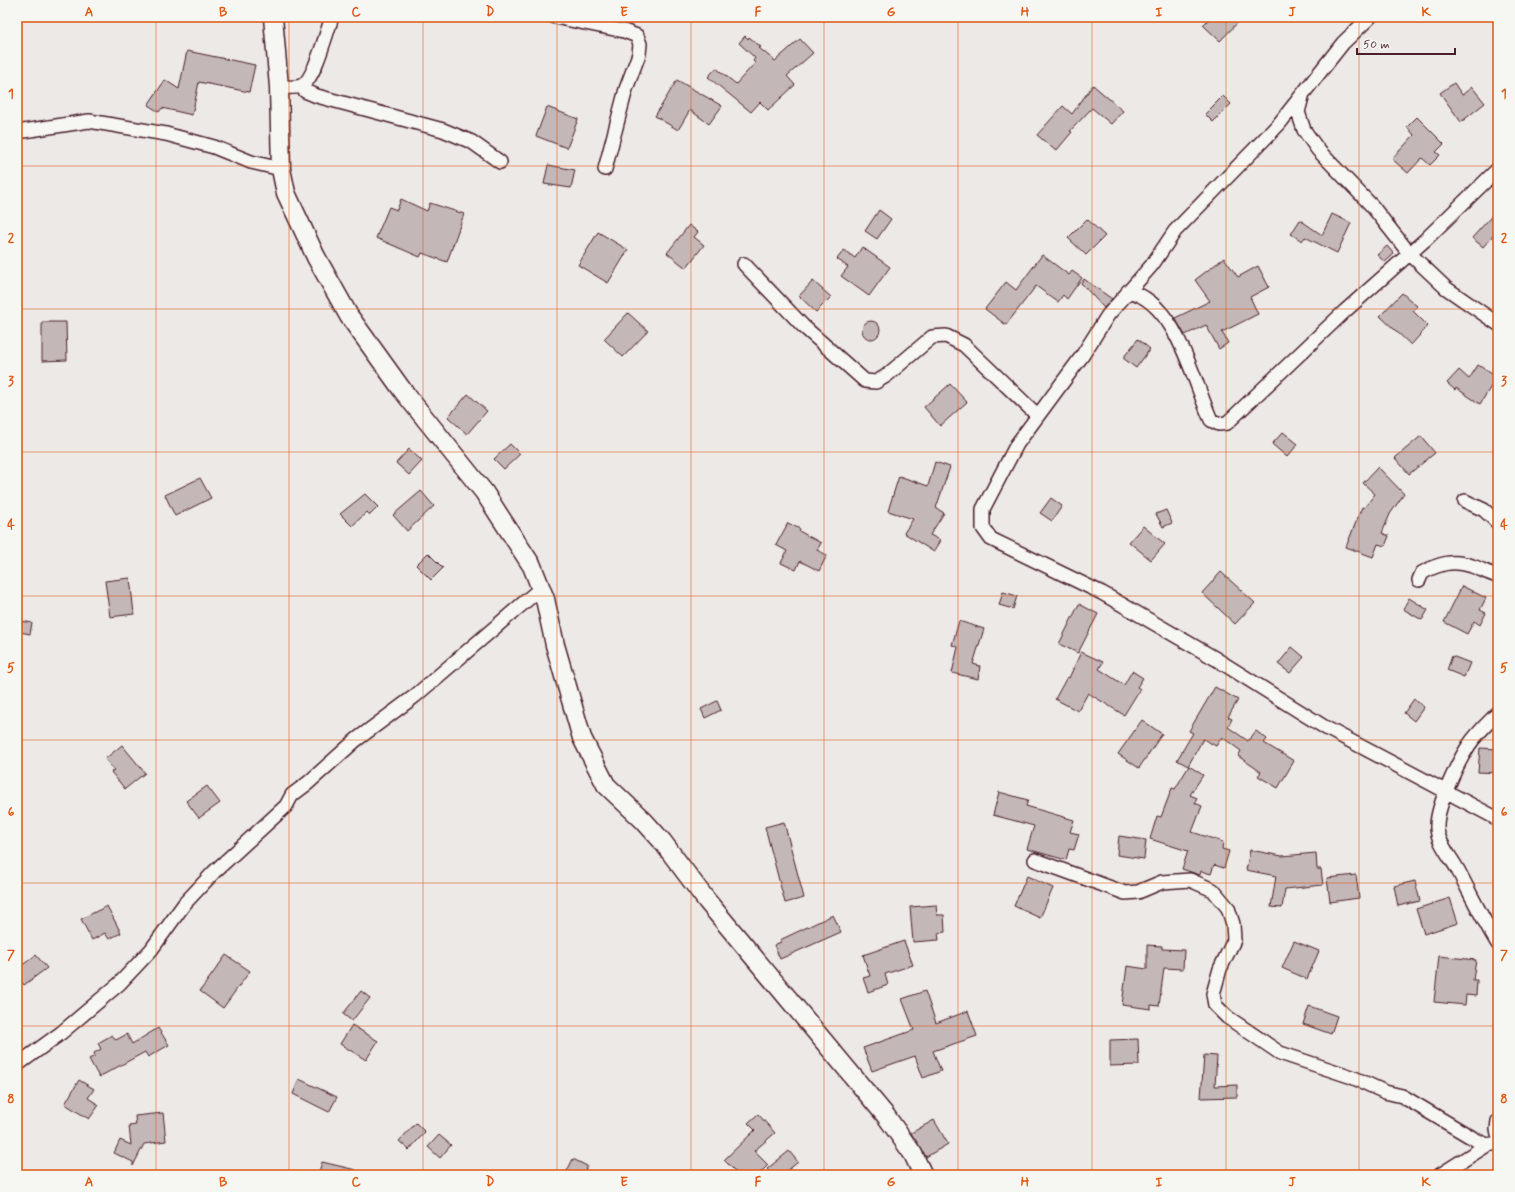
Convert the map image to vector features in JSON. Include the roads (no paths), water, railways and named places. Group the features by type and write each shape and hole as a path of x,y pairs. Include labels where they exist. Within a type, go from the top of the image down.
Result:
{"street":[{"path":"273,17 278,87 281,169 286,193 316,257 349,316 403,391 484,492 532,566 541,588 582,738 606,785 644,820 662,841 707,902 886,1116 913,1154 923,1175"},
{"path":"278,87 301,86 307,81 314,68 332,17"},
{"path":"555,17 624,31 637,36 640,44 639,54 626,90 605,169"},
{"path":"1370,17 1343,43 1303,92 1280,124 1175,231 1152,265 1108,315 1082,356 1017,444 983,509 983,528 991,540 1102,593 1216,659 1326,728 1498,819"},
{"path":"301,86 305,91 317,96 443,130 472,142 500,162"},
{"path":"1303,92 1298,112 1304,130 1318,150 1372,206 1409,253 1446,288 1498,324"},
{"path":"17,132 89,121 97,122 166,134 214,148 251,162 281,169"},
{"path":"1128,291 1140,294 1155,305 1167,322 1187,358 1211,420 1219,424 1227,422 1409,253 1425,240 1498,169"},
{"path":"744,264 803,326 865,381 876,382 886,376 932,337 946,336 964,345 1037,415"},
{"path":"1464,501 1484,510 1498,523"},
{"path":"1420,580 1422,573 1433,567 1455,562 1471,565 1498,576"},
{"path":"17,1064 61,1033 119,984 151,950 185,903 214,872 286,806 292,794 308,783 356,740 415,696 541,588"},
{"path":"1498,713 1479,731 1469,745 1446,792 1436,827 1441,840 1459,872 1478,912 1498,944"},
{"path":"1035,860 1125,893 1138,892 1162,882 1190,880 1213,890 1228,908 1233,924 1234,940 1220,969 1213,994 1215,1005 1227,1017 1280,1053 1352,1076 1385,1092 1402,1096 1438,1119 1493,1144"},
{"path":"1498,1121 1496,1129 1498,1134"},
{"path":"1440,1175 1493,1144"}]}
